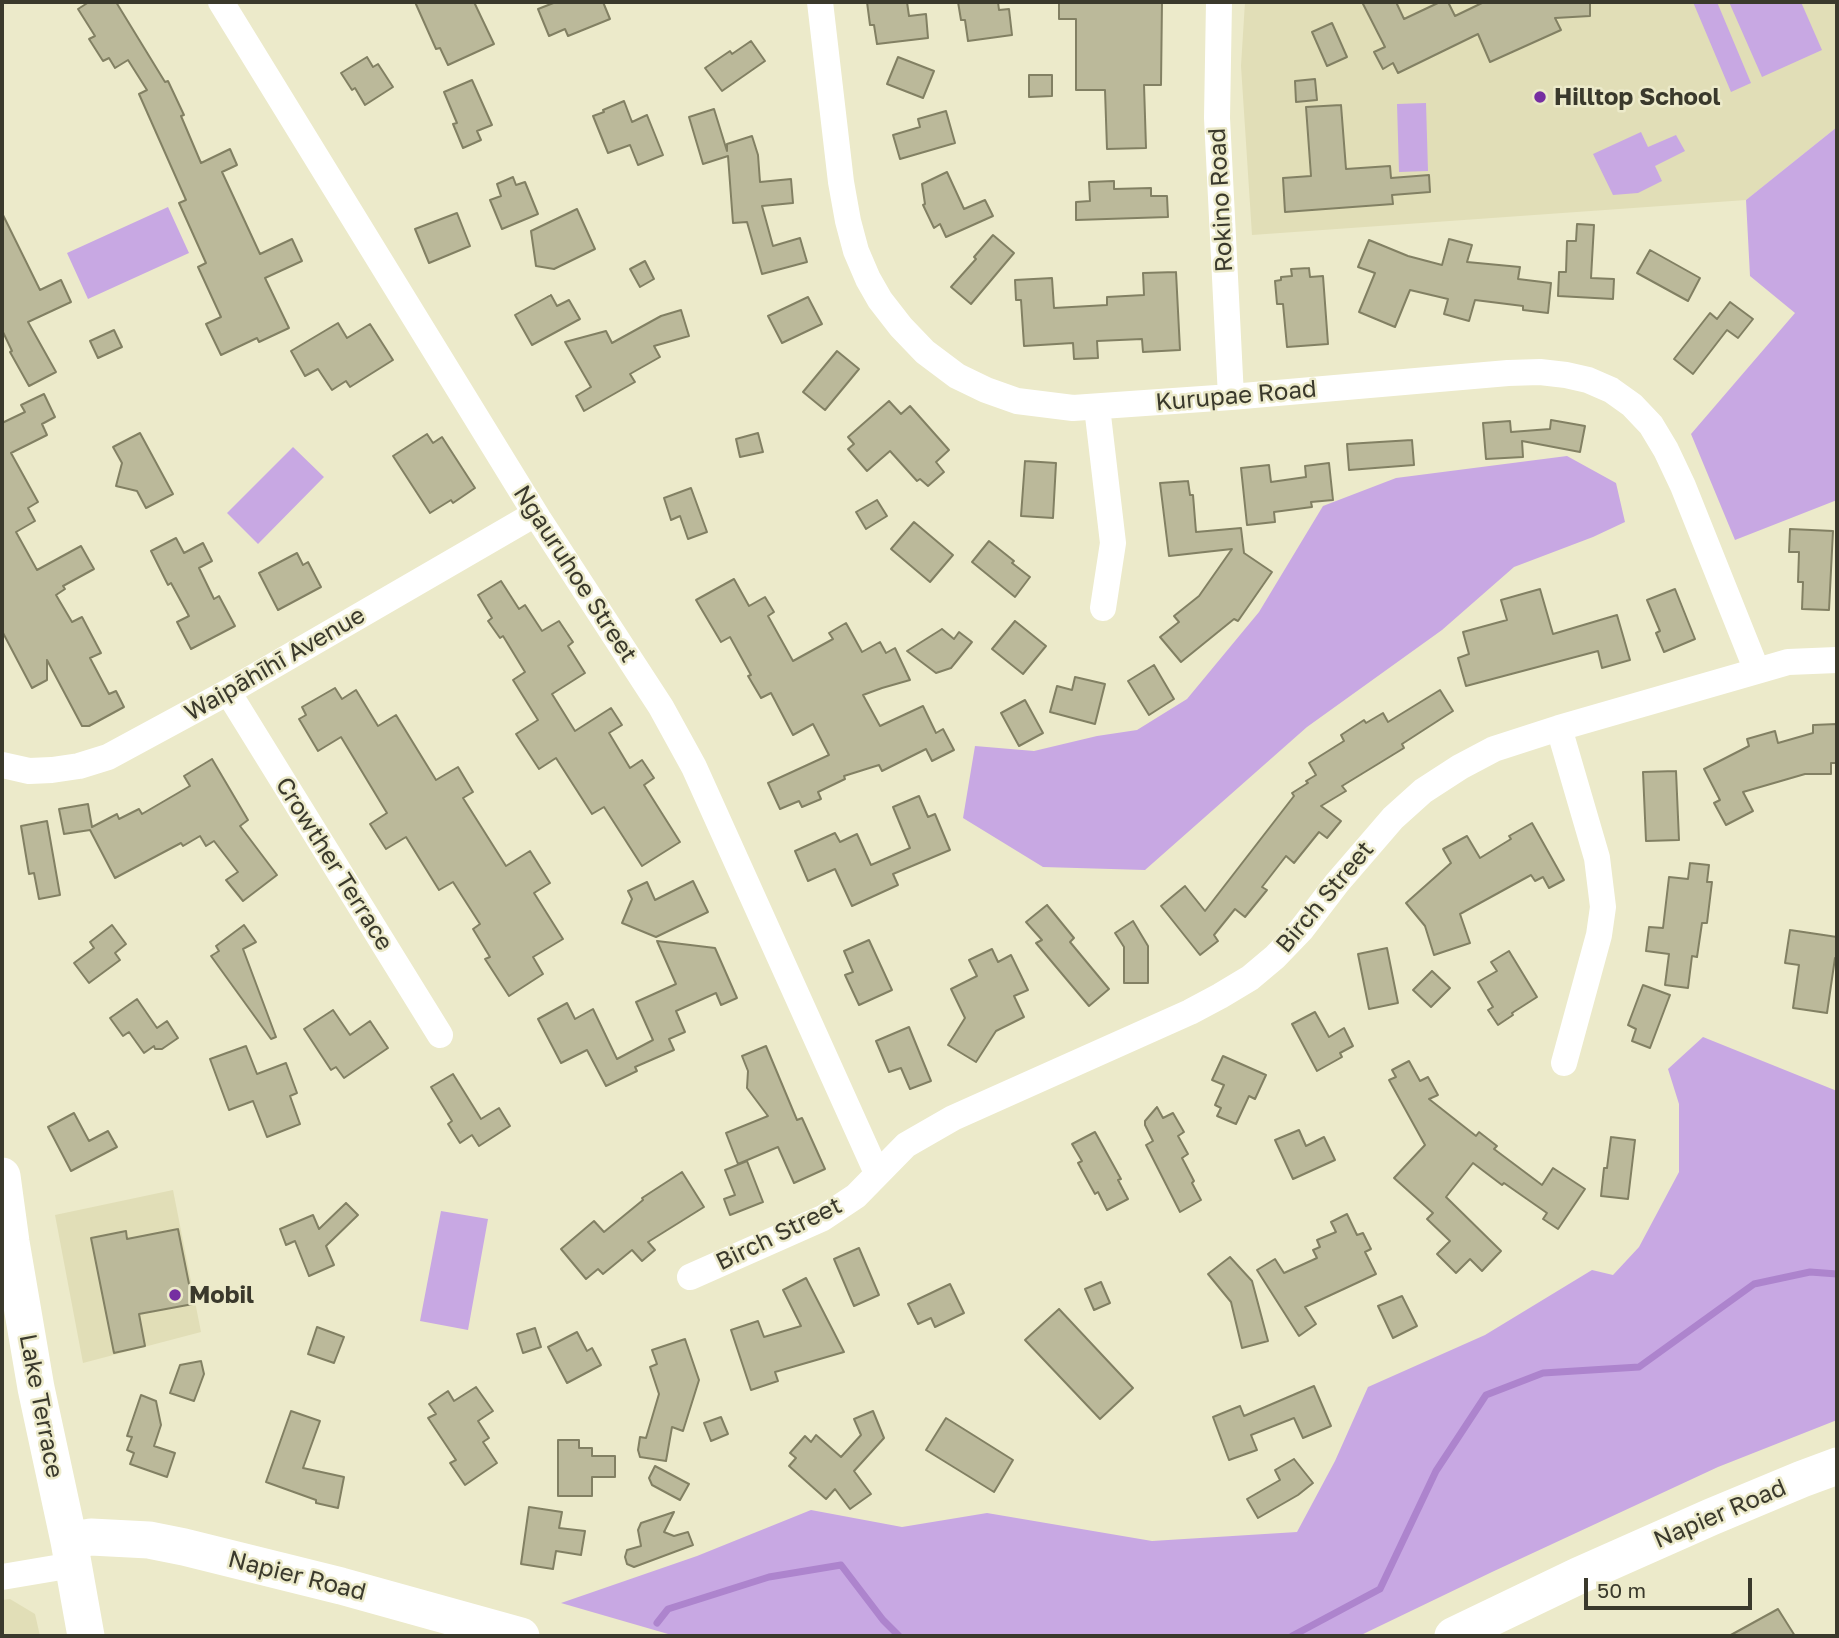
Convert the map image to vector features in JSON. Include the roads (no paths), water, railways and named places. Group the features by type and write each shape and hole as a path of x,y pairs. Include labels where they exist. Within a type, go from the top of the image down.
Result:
{"main road":[{"name":"Lake Terrace","path":"2,1176 36,1388 86,1636"},
{"name":"Napier Road","path":"1453,1636 1578,1576 1711,1517 1837,1466"},
{"name":"Napier Road","path":"71,1553 91,1537 184,1547 341,1586 521,1636"}],"street":[{"name":"Ngauruhoe Street","path":"221,2 536,514 661,708 694,767 877,1173"},
{"name":"Kurupae Road","path":"820,2 841,182 856,251 880,300 901,327 925,352 957,376 1017,401 1073,408 1529,372 1588,380 1611,390 1632,405 1651,425 1666,450 1757,671"},
{"name":"Rokino Road","path":"1219,2 1217,118 1231,397"},
{"path":"1097,407 1113,542 1103,608"},
{"name":"Waipāhīhī Avenue","path":"2,765 29,771 52,770 79,766 108,757 228,692 536,514"},
{"name":"Birch Street","path":"690,1277 822,1218 856,1196 906,1146 953,1118 1190,1012 1250,978 1301,930 1366,847 1393,818 1423,791 1460,767 1494,749 1559,728 1788,662 1837,660"},
{"name":"Crowther Terrace","path":"228,692 440,1035"},
{"path":"1559,728 1597,858 1603,907 1599,935 1564,1063"},
{"path":"2,1577 71,1553"}],"waterway":[{"path":"1292,1636 1380,1589 1436,1471 1486,1395 1543,1373 1639,1367 1754,1284 1810,1272 1837,1274"},
{"path":"657,1623 668,1609 769,1577 841,1565 883,1620 899,1636"}],"place":[{"name":"Hilltop School","path":"1540,97"},
{"name":"Mobil","path":"175,1295"}]}
